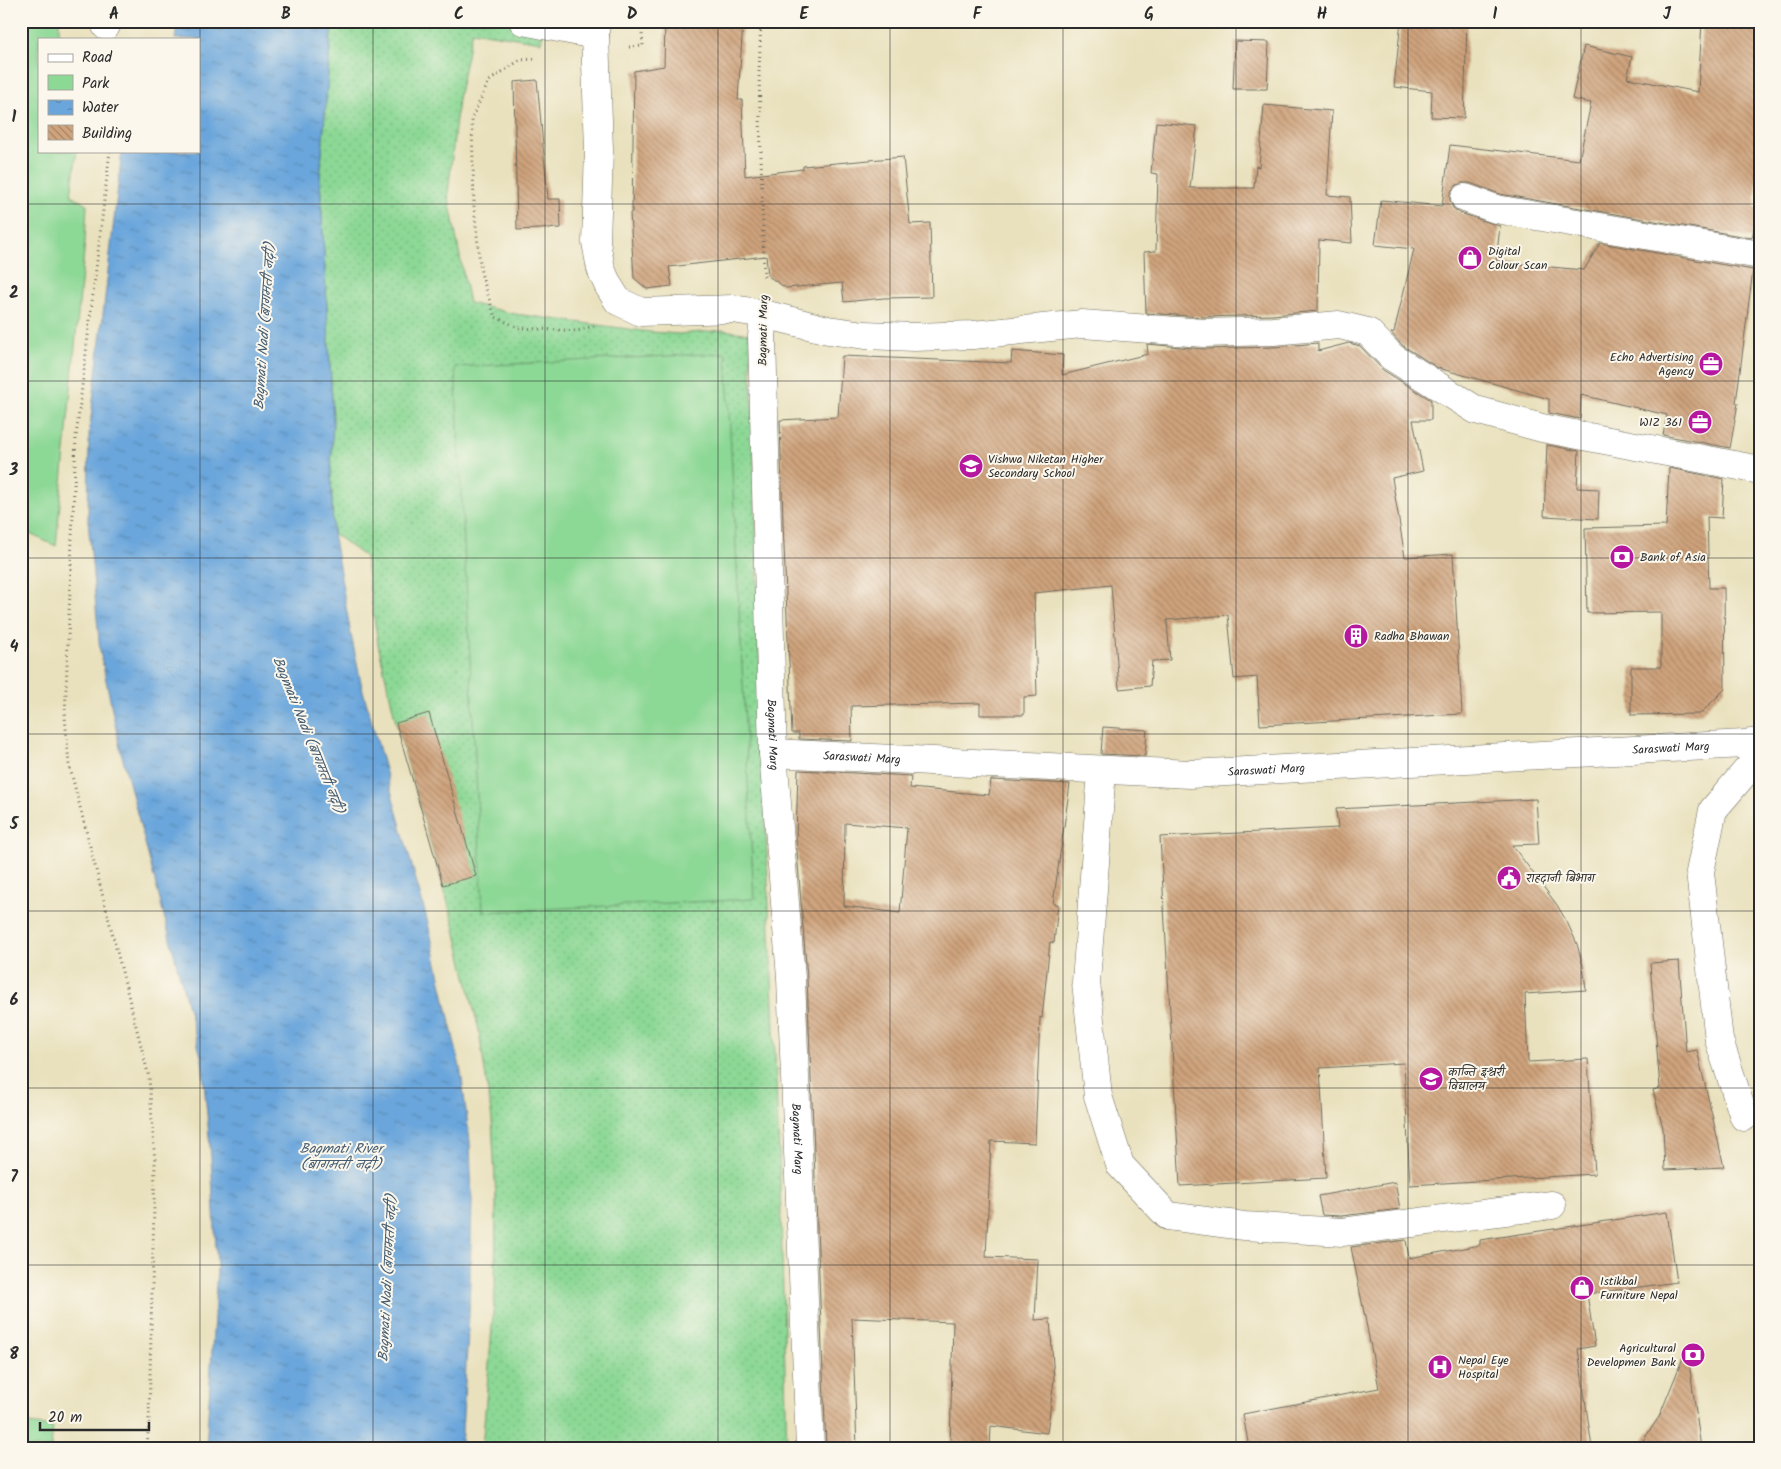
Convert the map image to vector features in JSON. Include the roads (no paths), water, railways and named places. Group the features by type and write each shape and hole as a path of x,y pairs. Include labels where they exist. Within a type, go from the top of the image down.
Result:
{"street":[{"path":"522,21 595,35 599,150 596,242 601,268 618,301 641,312 733,309 764,314 828,330 864,335 914,337 973,335 1082,324 1204,332 1273,332 1339,326 1368,332 1392,357 1476,410 1542,428 1760,470"},
{"path":"1465,198 1496,209 1760,255"},
{"name":"Bagmati Marg","path":"764,314 762,337 773,753 791,978 810,1448"},
{"name":"Saraswati Marg","path":"773,753 1190,774 1760,742"},
{"path":"1744,1117 1719,1040 1700,872 1713,810 1760,756"},
{"path":"1102,770 1086,982 1098,1096 1120,1165 1168,1216 1244,1226 1342,1232 1552,1205"}],"water":[{"name":"Bagmati River (बागमती नदी)","path":"178,21 332,21 320,179 333,419 331,470 333,533 362,687 428,923 461,1072 470,1142 472,1201 469,1316 461,1448 206,1448 217,1267 211,1158 202,1060 120,748 100,651 88,520 89,435 122,152 200,152 200,38 175,38"}],"place":[{"name":"Digital Colour Scan","path":"1470,258"},
{"name":"Echo Advertising Agency","path":"1711,364"},
{"name":"WIZ 361","path":"1700,422"},
{"name":"Vishwa Niketan Higher Secondary School","path":"971,466"},
{"name":"Bank of Asia","path":"1622,557"},
{"name":"Radha Bhawan","path":"1356,636"},
{"name":"राहदानी बिभाग","path":"1509,878"},
{"name":"कान्ति इश्वरी विद्यालय","path":"1431,1079"},
{"name":"Istikbal Furniture Nepal","path":"1582,1288"},
{"name":"Agricultural Developmen Bank","path":"1693,1355"},
{"name":"Nepal Eye Hospital","path":"1440,1367"}],"water label":[{"name":"Bagmati Nadi (बागमती नदी)","path":"264,326"},
{"name":"Bagmati Nadi (बागमती नदी)","path":"309,735"},
{"name":"Bagmati Nadi (बागमती नदी)","path":"387,1278"}]}
